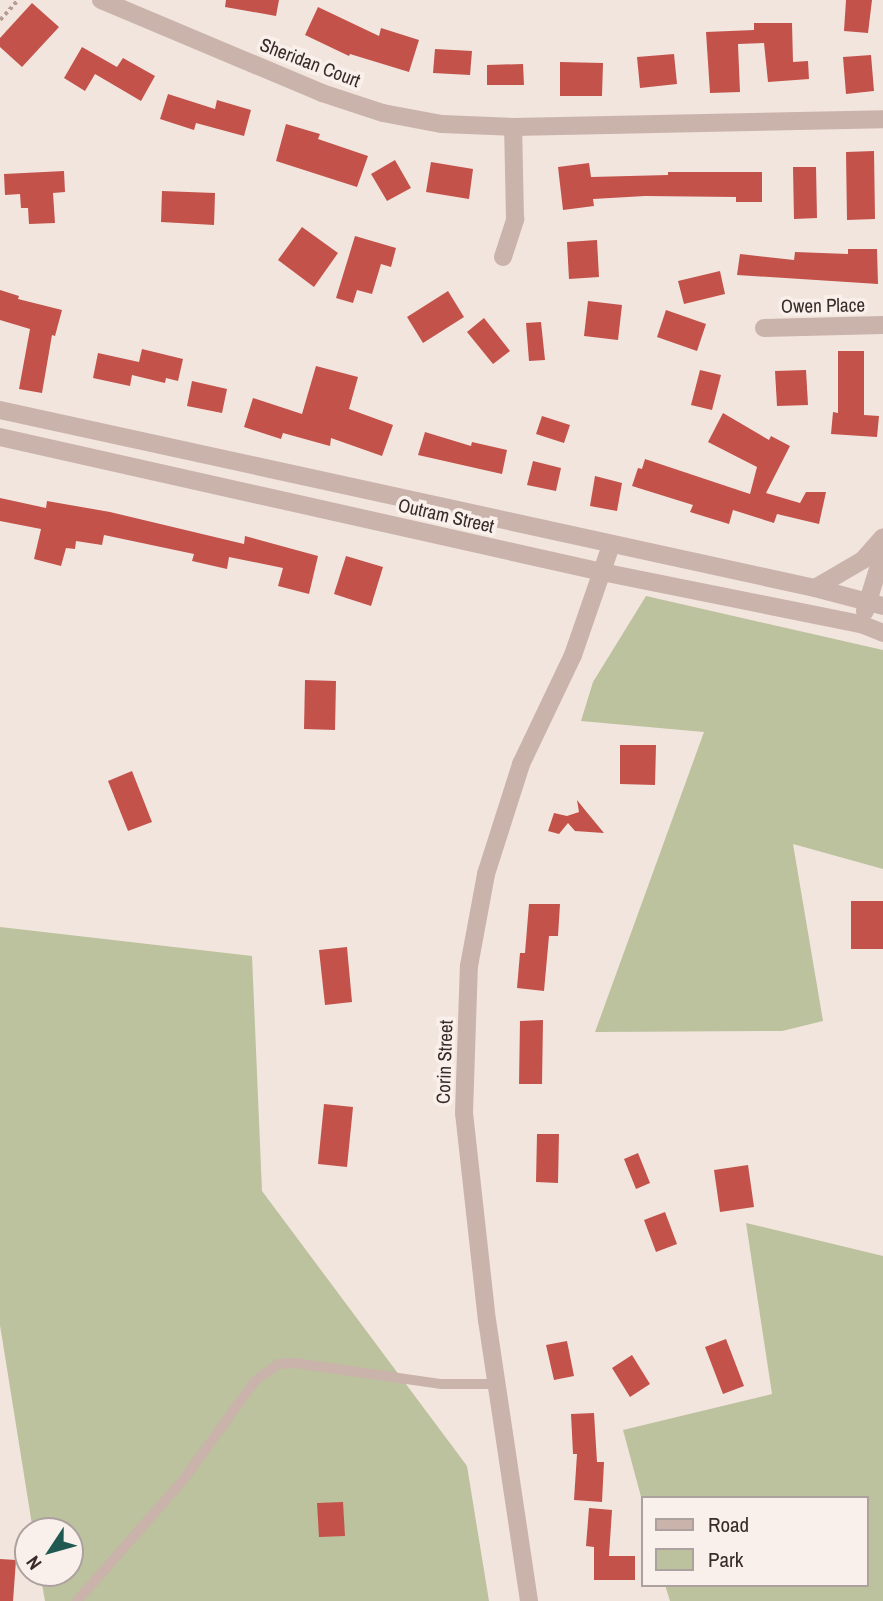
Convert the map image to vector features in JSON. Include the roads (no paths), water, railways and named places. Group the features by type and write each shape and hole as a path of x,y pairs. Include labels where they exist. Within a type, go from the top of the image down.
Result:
{"street":[{"name":"Sheridan Court","path":"102,0 322,93 383,113 442,124 513,127 883,119"},
{"path":"503,257 514,219 513,127"},
{"name":"Owen Place","path":"764,328 883,326"},
{"name":"Outram Street","path":"0,411 815,588 876,604"},
{"name":"Outram Street","path":"0,437 602,572 861,624 883,634"},
{"path":"815,588 863,560 883,537"},
{"name":"Corin Street","path":"529,1601 496,1384 464,1113 469,966 486,874 521,764 573,655 611,545"},
{"path":"861,624 876,604 883,553"}],"lane":[{"path":"77,1601 184,1479 255,1381 278,1364 295,1363 441,1384 496,1384"}]}
